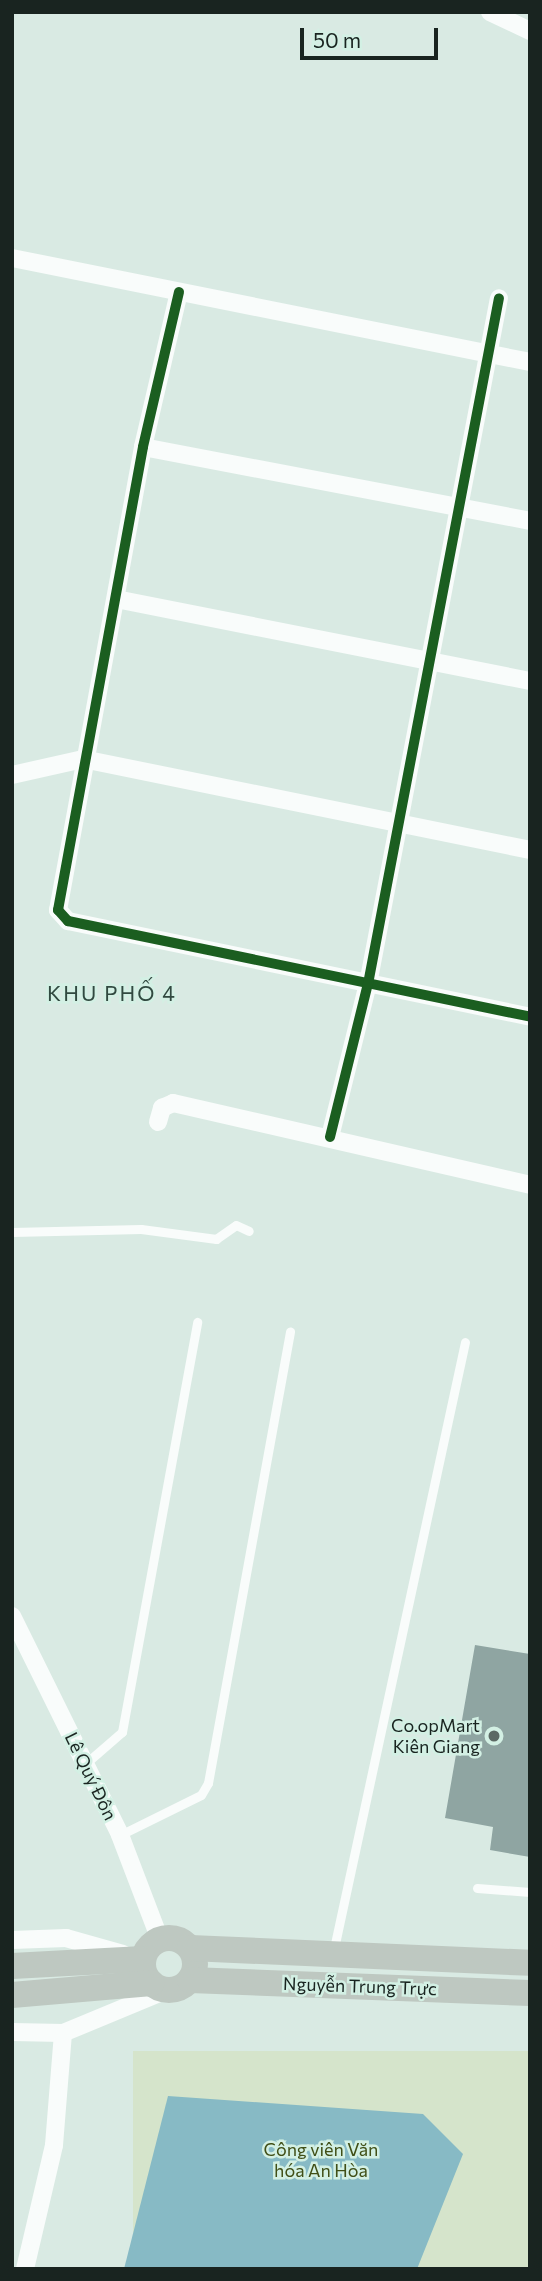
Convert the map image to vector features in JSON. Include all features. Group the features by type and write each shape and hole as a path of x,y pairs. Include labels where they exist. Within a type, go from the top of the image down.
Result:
{"main road":[{"name":"Nguyễn Trung Trực","path":"12,1995 195,1964 190,1948 332,1957 530,1963"},
{"name":"Nguyễn Trung Trực","path":"12,1966 162,1970 530,1993"}],"street":[{"path":"490,12 530,31"},
{"path":"12,258 530,362"},
{"path":"179,292 143,447 116,599 55,902 61,916 530,1017"},
{"path":"330,1137 368,984 426,660 460,508 499,298"},
{"path":"143,447 530,521"},
{"path":"116,599 530,681"},
{"path":"12,775 83,759 530,850"},
{"path":"158,1122 162,1108 173,1103 330,1137 372,1152 530,1185"},
{"name":"Lê Quý Đôn","path":"12,1616 120,1835 162,1970"},
{"path":"12,1940 66,1938 162,1970"},
{"path":"12,2032 63,2033 162,1970"},
{"path":"25,2269 54,2145 63,2033"}],"lane":[{"path":"12,1232 141,1229 216,1238 236,1225 249,1231"},
{"path":"85,1764 117,1738 123,1726 197,1322"},
{"path":"120,1835 201,1796 208,1783 290,1331"},
{"path":"332,1957 465,1342"},
{"path":"477,1888 530,1892"}],"green space":[{"name":"Công viên Văn hóa An Hòa","path":"133,2051 530,2051 530,2269 133,2269"}],"water":[{"path":"168,2096 423,2114 463,2154 417,2269 124,2269"}],"building":[{"name":"Co.opMart Kiên Giang","path":"475,1645 530,1654 530,1857 490,1850 493,1827 445,1818"}],"cycle path":[{"path":"179,292 143,447 58,910 68,921 530,1017"},
{"path":"330,1137 368,984 499,298"}],"place":[{"name":"Co.opMart Kiên Giang","path":"494,1736"}],"district":[{"name":"KHU PHỐ 4","path":"112,993"}]}
